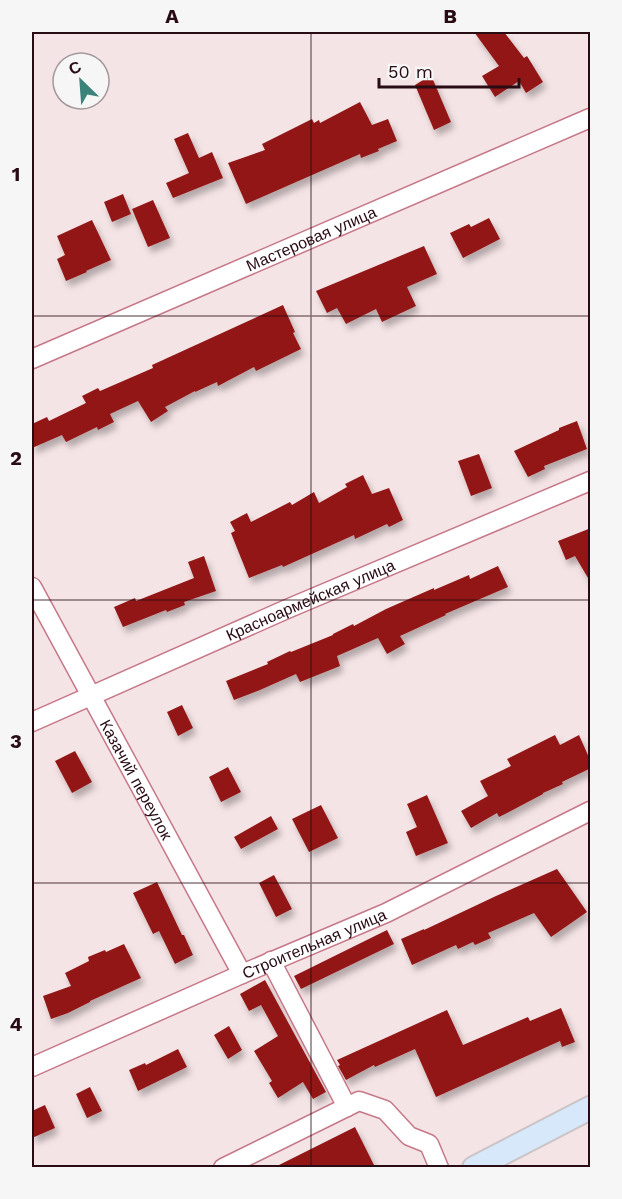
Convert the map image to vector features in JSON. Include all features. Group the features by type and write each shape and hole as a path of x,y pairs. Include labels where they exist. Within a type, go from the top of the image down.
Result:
{"main road":[{"path":"474,1167 591,1108"}],"street":[{"name":"Мастеровая улица","path":"32,359 591,118"},
{"name":"Красноармейская улица","path":"32,722 287,609 591,481"},
{"name":"Казачий переулок","path":"32,586 242,974"},
{"name":"Строительная улица","path":"32,1067 386,912 591,811"},
{"path":"271,961 347,1107"},
{"path":"223,1167 359,1101 385,1110 409,1136 429,1144 440,1167"}],"building":[{"path":"474,32 504,32 524,58 527,56 543,82 526,93 519,81 495,97 482,76 499,66"},
{"path":"431,75 451,122 434,130 415,85"},
{"path":"360,102 372,125 388,119 397,141 378,149 379,151 361,158 360,154 246,204 228,163 265,150 262,144 312,119 314,123 319,120 320,123"},
{"path":"188,133 199,158 212,152 223,178 173,198 166,183 189,173 174,139"},
{"path":"123,194 131,214 112,222 104,202"},
{"path":"153,200 170,238 148,247 132,209"},
{"path":"489,218 500,239 463,258 450,233 469,224 471,227"},
{"path":"92,220 111,260 66,281 57,259 65,255 57,236"},
{"path":"424,246 437,274 407,287 416,306 382,322 376,309 346,324 337,308 327,313 316,291"},
{"path":"283,305 301,349 256,371 254,367 218,386 217,382 195,391 165,407 168,411 151,422 138,401 110,414 114,422 98,430 97,427 66,442 62,435 32,448 32,424 47,417 49,421 86,403 82,396 98,388 100,391 153,368 152,365"},
{"path":"577,421 587,449 544,466 545,469 528,477 514,451"},
{"path":"479,454 492,488 471,496 458,461"},
{"path":"363,475 372,494 389,488 403,520 389,527 387,524 355,539 354,535 283,567 282,565 249,578 231,533 235,531 230,522 247,513 251,522 290,502 292,505 314,492 319,503 347,487 345,484"},
{"path":"591,528 591,583 575,556 566,560 558,541"},
{"path":"204,556 216,591 184,602 185,605 167,612 166,610 123,627 114,607 135,598 136,601 194,578 188,562"},
{"path":"498,566 508,587 400,636 405,644 387,654 378,638 337,656 340,666 300,682 296,674 234,700 226,681 268,664 267,662 290,651 333,635 353,624 354,626 434,588 434,590 469,575 470,579"},
{"path":"182,705 193,728 178,736 167,712"},
{"path":"555,735 560,745 579,735 591,762 591,768 499,817 497,813 471,828 461,811 488,796 480,781 511,766 507,759"},
{"path":"75,751 92,782 72,793 55,761"},
{"path":"228,767 241,792 221,802 209,777"},
{"path":"427,795 448,843 416,856 406,832 417,827 407,804"},
{"path":"321,805 338,838 309,852 292,819"},
{"path":"271,816 278,829 241,849 234,837"},
{"path":"557,869 587,912 551,937 534,913 488,933 491,938 475,945 473,942 458,949 456,945 412,965 401,939"},
{"path":"274,875 292,909 276,917 259,883"},
{"path":"157,882 193,955 175,964 159,931 153,934 133,893"},
{"path":"387,930 394,944 301,989 294,976"},
{"path":"124,944 141,978 51,1019 43,996 71,986 65,973 89,961 88,957"},
{"path":"265,980 326,1092 313,1099 303,1082 278,1098 269,1083 272,1081 254,1051 278,1036 261,1005 249,1011 240,994"},
{"path":"561,1008 575,1042 562,1047 560,1041 436,1097 415,1049 375,1067 374,1065 346,1080 338,1066 340,1065 337,1060 447,1010 463,1045 528,1017 530,1021"},
{"path":"229,1026 242,1050 228,1059 214,1035"},
{"path":"178,1049 187,1067 138,1091 129,1070 145,1063 146,1065"},
{"path":"90,1087 102,1111 87,1118 76,1094"},
{"path":"45,1105 55,1128 32,1138 32,1111"},
{"path":"355,1127 375,1167 275,1167"}]}
